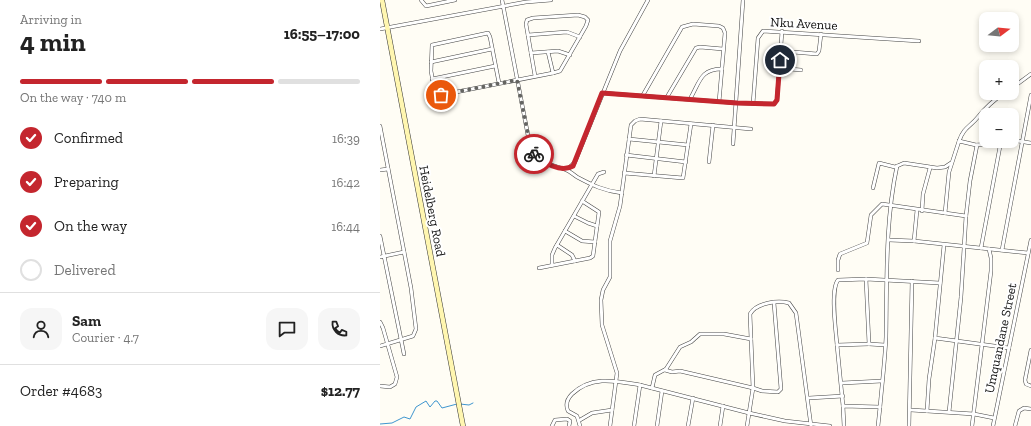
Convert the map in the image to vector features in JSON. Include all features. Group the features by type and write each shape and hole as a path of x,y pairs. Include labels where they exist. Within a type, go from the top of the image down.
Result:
{"main road":[{"name":"Heidelberg Road","path":"382,0 463,426"}],"street":[{"path":"421,0 426,6 455,0"},
{"path":"502,0 531,151 538,158 564,169 592,185 604,190 622,192"},
{"path":"380,29 503,6 551,0"},
{"path":"564,169 573,166 575,162 602,93 625,41 648,0"},
{"path":"733,144 743,0"},
{"path":"499,83 490,35 486,33 435,43 431,47 432,79 435,93 438,96 553,73 562,69 588,20 585,17 578,15 528,19 526,24 536,76"},
{"path":"643,95 682,27 693,24 722,27 725,33 719,102"},
{"name":"Nku Avenue","path":"753,104 758,36 764,30 919,41"},
{"path":"602,93 719,102 772,104 777,100 782,31"},
{"path":"528,35 567,32 580,37"},
{"path":"781,51 817,54 819,51 821,34"},
{"path":"667,98 696,48 723,49"},
{"path":"431,62 492,49"},
{"path":"531,53 561,51 570,54"},
{"path":"548,52 553,73"},
{"path":"432,79 495,66"},
{"path":"779,68 801,70"},
{"path":"690,99 706,72 712,69 722,69"},
{"path":"1019,83 1031,74"},
{"path":"1002,250 1021,141 1031,95"},
{"path":"945,213 951,162 959,141 966,127 995,100"},
{"path":"610,426 617,381 615,361 602,325 601,300 603,290 610,277 610,241 619,211 631,125 635,120 751,128"},
{"path":"654,176 661,121"},
{"path":"624,173 680,179 684,176 691,124"},
{"path":"709,162 713,125"},
{"path":"380,126 404,252 416,329 413,336 380,346"},
{"path":"629,139 688,145"},
{"path":"949,412 957,341 966,216 970,181 977,145 959,141"},
{"path":"1021,141 1031,143"},
{"path":"981,248 999,148"},
{"path":"626,155 686,162"},
{"path":"873,188 879,163 897,166 904,163 930,168 944,167 951,162"},
{"path":"878,426 885,345 889,240 897,166"},
{"path":"380,170 388,168"},
{"path":"922,211 923,194 930,168"},
{"path":"552,265 552,255 557,245 598,173 604,172"},
{"path":"539,268 592,257 598,210 582,201"},
{"path":"838,270 838,260 840,254 867,243 873,212 882,204 892,204 922,211 966,216"},
{"path":"914,241 917,210"},
{"path":"574,216 597,226"},
{"path":"565,231 582,241 595,242"},
{"path":"380,236 382,257 404,354"},
{"path":"889,240 914,241 1028,253"},
{"name":"Umquandane Street","path":"993,426 1031,240"},
{"path":"557,245 572,255 575,261"},
{"path":"928,411 929,379 935,338 944,245"},
{"path":"972,426 992,261 989,249"},
{"path":"382,257 404,252"},
{"path":"844,426 844,406 837,345 836,283 840,279 887,279 940,283"},
{"path":"866,279 869,344"},
{"path":"909,426 911,410 912,281"},
{"path":"665,370 672,372 680,371 769,392 778,392 781,388 774,303"},
{"path":"747,426 753,388 749,316 752,311 759,306 774,303 788,303 796,311 809,398 811,425"},
{"path":"380,322 383,328 396,380 390,388 380,386"},
{"path":"652,388 656,375 665,370 680,347 691,342 700,334 724,334 751,339"},
{"path":"935,338 1009,348"},
{"path":"837,345 885,345"},
{"path":"1031,350 1025,380 1026,384 1031,386"},
{"path":"580,426 580,420 567,408 567,402 569,397 589,383 598,381 617,381 640,385 749,413 811,425 830,426"},
{"path":"842,383 882,381"},
{"path":"634,426 640,385"},
{"path":"657,426 662,391"},
{"path":"809,398 843,396"},
{"path":"688,426 693,398"},
{"path":"720,426 723,406"},
{"path":"844,406 880,407"},
{"path":"1015,426 1019,411 1024,408 1031,409"},
{"path":"580,420 592,413 612,410"},
{"path":"911,410 974,414 994,418"},
{"path":"552,426 555,420 563,418 570,421 569,426"},
{"path":"784,426 785,420"}],"waterway":[{"path":"380,424 392,423 404,417 410,419 416,407 426,401 430,407 435,401 437,401 442,408 457,404"},
{"path":"460,404 469,405 473,403"}],"way so far":[{"path":"441,95 517,80 531,151 534,154"}],"route":[{"path":"534,154 538,158 558,168 564,169 573,166 602,93 737,103 774,104 777,100 780,60"}]}
